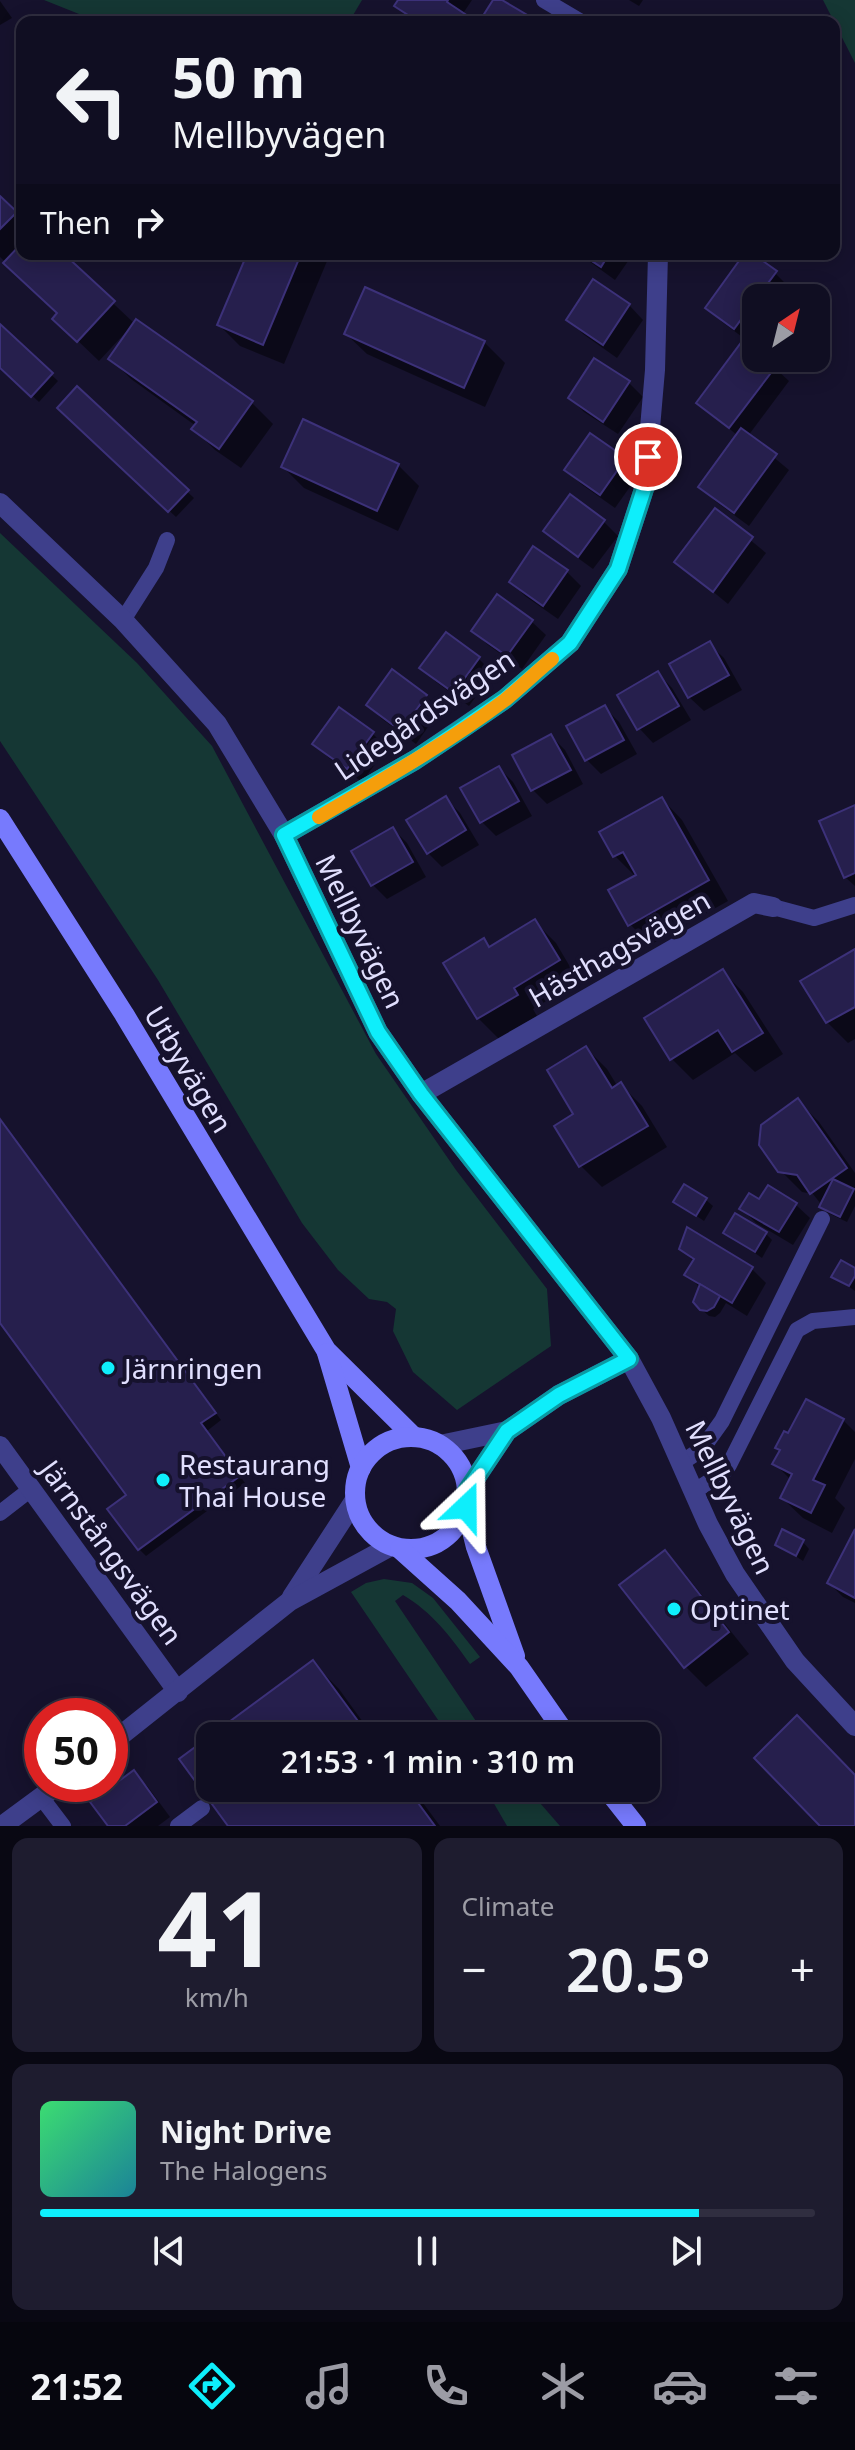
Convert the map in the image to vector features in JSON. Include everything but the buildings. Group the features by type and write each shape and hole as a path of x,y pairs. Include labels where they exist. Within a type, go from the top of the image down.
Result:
{"main road":[{"name":"Utbyvägen","path":"0,819 124,1014 326,1350 414,1437 440,1445"},
{"name":"Utbyvägen","path":"326,1350 361,1468 355,1484 355,1500"},
{"path":"361,1468 370,1455 383,1445 414,1437"},
{"path":"440,1445 459,1465 481,1563 519,1667"},
{"path":"396,1548 417,1549 433,1545 448,1536 459,1523 466,1499"},
{"path":"355,1500 361,1520 374,1536 396,1548 458,1601 519,1667 557,1722"},
{"path":"617,1802 636,1826"}],"street":[{"name":"Lidegårdsvägen","path":"284,835 415,760 505,699 570,643 618,569 645,486 655,370 658,260"},
{"name":"Mellbyvägen","path":"0,503 123,620 217,724 284,835 378,1032 421,1094 629,1359 661,1418 693,1492 735,1574 764,1620 823,1693 855,1726"},
{"name":"Hästhagsvägen","path":"421,1094 754,903 773,907"},
{"path":"440,1445 507,1431 559,1395 629,1359"},
{"path":"466,1499 507,1431"},
{"name":"Järnstångsvägen","path":"0,1446 178,1692"},
{"path":"290,1601 355,1500"},
{"path":"128,1730 290,1601 396,1548"},
{"path":"1,1826 34,1802"}],"lane":[{"path":"544,0 571,16"},
{"path":"123,620 156,568 167,540"},
{"name":"Hästhagsvägen","path":"773,907 814,918 855,905"},
{"path":"681,1463 702,1449 722,1421 822,1219"},
{"path":"693,1492 723,1473 729,1465 797,1330 813,1321 855,1317"},
{"path":"0,1513 31,1489"},
{"path":"45,1802 63,1826"},
{"path":"178,1826 202,1808"}],"green space":[{"path":"44,0 362,0 353,16 84,16"},
{"path":"823,0 855,0 855,63 840,33 840,16 831,16"},
{"path":"0,533 137,663 212,746 376,1054 456,1170 547,1289 551,1346 457,1410 413,1372 393,1331 396,1309 387,1302 369,1299 338,1270 302,1223 158,980 0,741"},
{"path":"384,1579 412,1583 433,1598 480,1657 470,1664 423,1609 403,1595 395,1601 477,1722 439,1722 351,1592 366,1583"},
{"path":"493,1802 539,1802 560,1826 507,1826"}],"slow traffic":[{"path":"319,817 483,715 552,659"}],"place":[{"name":"Järnringen","path":"108,1368"},
{"name":"Restaurang Thai House","path":"163,1480"},
{"name":"Optinet","path":"674,1609"}],"route":[{"path":"466,1507 467,1491 507,1431 559,1395 629,1359 421,1094 378,1032 284,835 415,760 460,730 505,699 570,643 618,569 645,486 648,457"}]}
